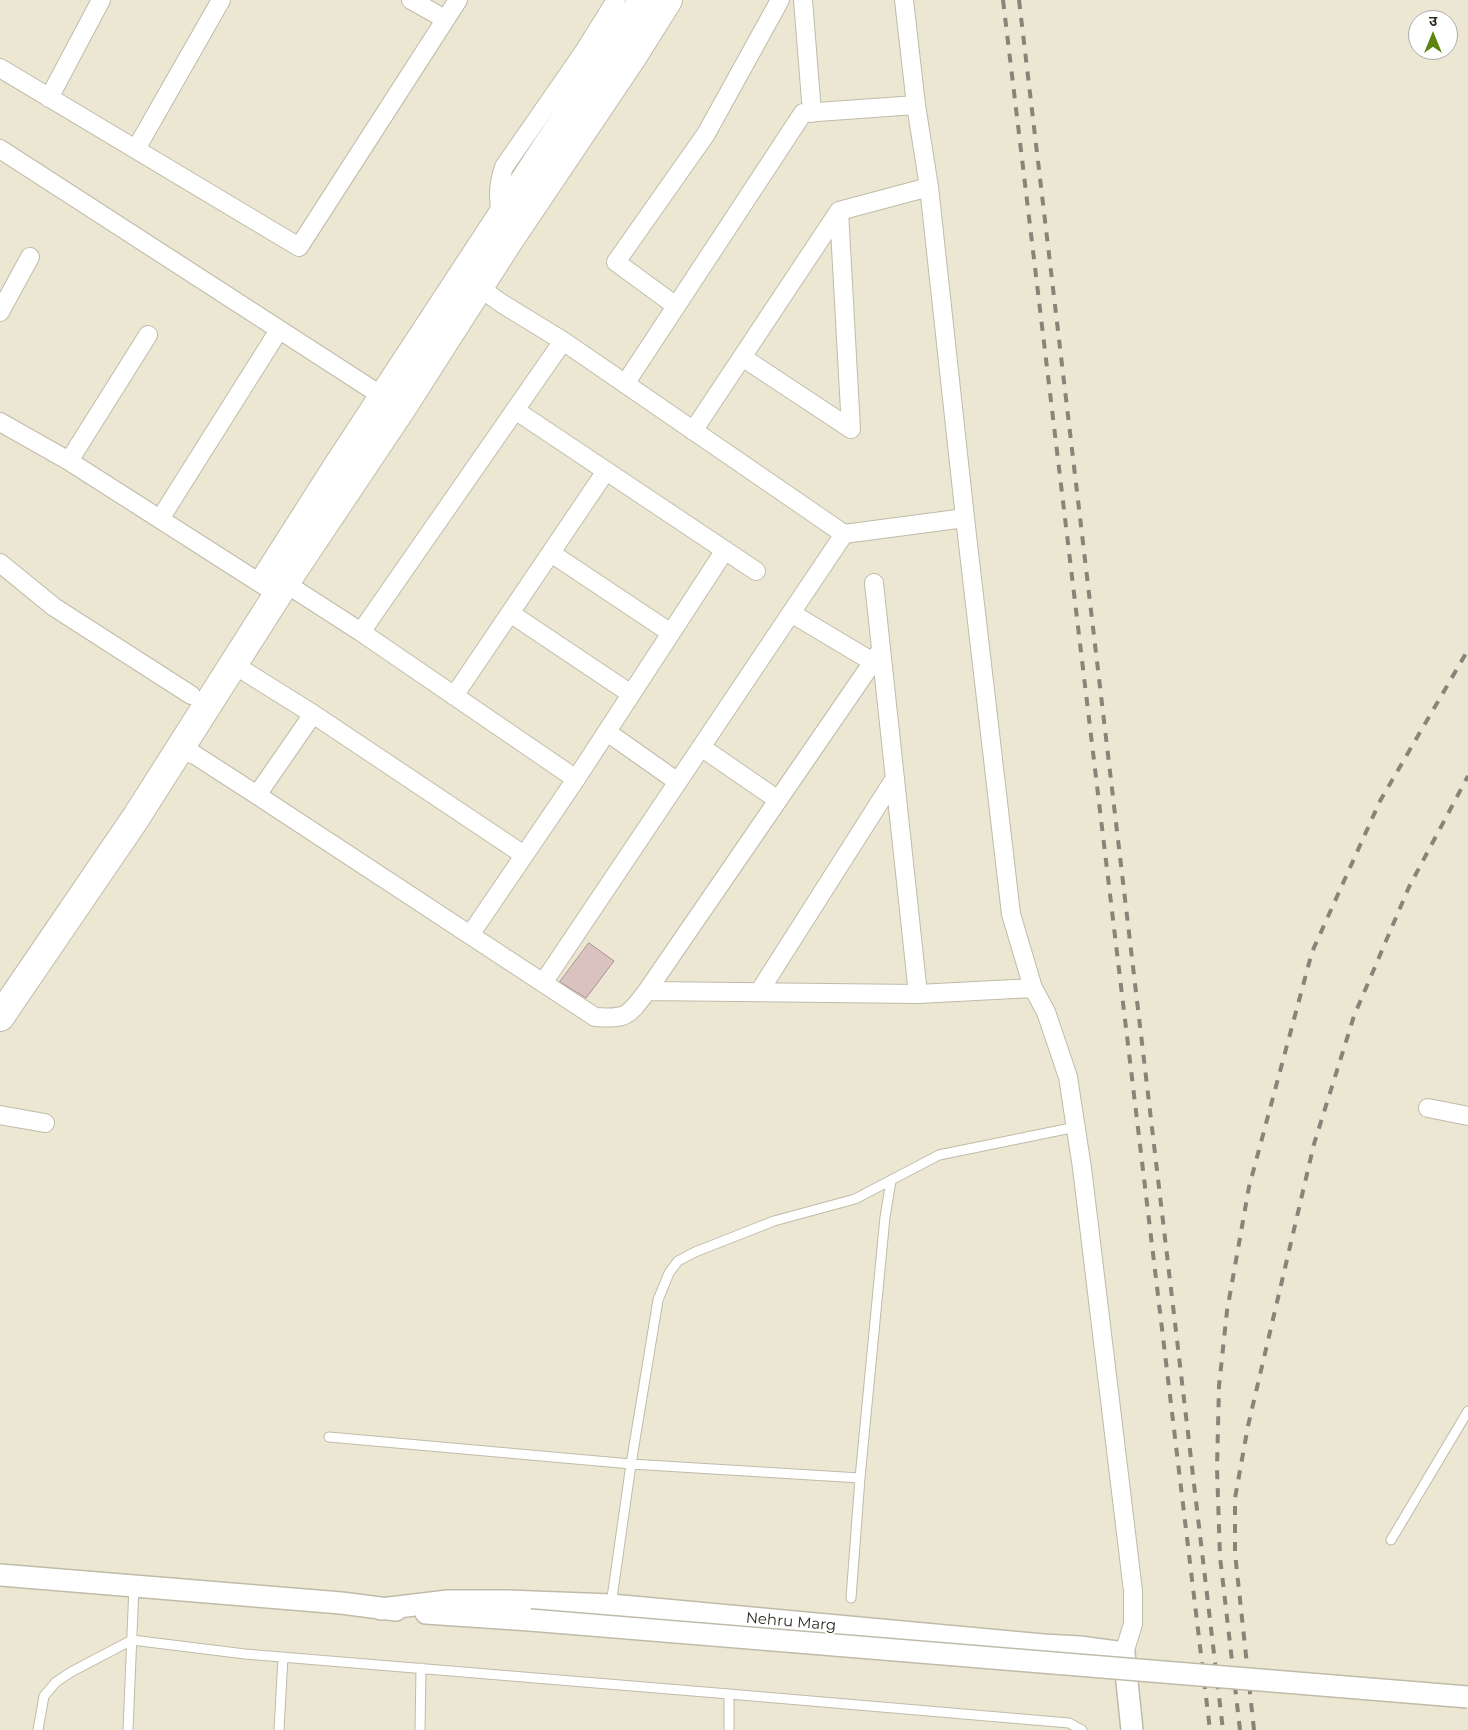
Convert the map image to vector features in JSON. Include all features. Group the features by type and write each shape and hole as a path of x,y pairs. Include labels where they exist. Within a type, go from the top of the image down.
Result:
{"main road":[{"path":"0,1017 28,959 191,694 275,588 402,408 479,287 582,96 643,0"},
{"path":"0,983 28,959 135,819 233,664 382,396 501,215 535,184 631,59 668,0"}],"street":[{"path":"49,98 101,0"},
{"path":"136,149 221,0"},
{"path":"411,0 445,20"},
{"path":"0,68 299,247 458,0"},
{"path":"501,215 498,198 499,182 504,167 583,53 616,0"},
{"path":"676,306 616,262 706,134 780,0"},
{"path":"803,0 812,113"},
{"path":"904,0 916,106 929,187 1011,914 1034,988 1046,1012 1062,1053 1076,1127 1133,1591 1133,1624 1124,1653 1132,1730"},
{"path":"625,384 803,113 916,106"},
{"path":"0,149 382,396"},
{"path":"693,430 839,211 929,187"},
{"path":"742,357 851,429 839,211"},
{"path":"0,312 30,257"},
{"path":"479,287 501,303 563,341 844,534 965,518"},
{"path":"160,519 279,330"},
{"path":"69,461 148,336"},
{"path":"361,632 563,341"},
{"path":"515,410 756,571"},
{"path":"0,422 69,461 160,519 275,588 361,632 576,780"},
{"path":"454,696 606,471"},
{"path":"543,983 844,534"},
{"path":"470,935 576,780 725,550"},
{"path":"551,553 672,633"},
{"path":"0,563 54,607 191,694"},
{"path":"874,583 877,656 895,778 918,994"},
{"path":"510,613 631,694"},
{"path":"791,613 877,656"},
{"path":"179,749 196,755 595,1017 617,1019 631,1012 647,991 877,656"},
{"path":"233,664 313,714 524,855"},
{"path":"257,795 313,714"},
{"path":"607,732 678,782"},
{"path":"701,747 778,800"},
{"path":"759,992 895,778"},
{"path":"647,991 918,994 1034,988"},
{"path":"1428,1108 1467,1113"},
{"path":"0,1115 45,1123"},
{"path":"0,1575 341,1603 381,1609 1468,1697"},
{"name":"Nehru Marg","path":"381,1609 448,1601 611,1605 1080,1647 1124,1653"}],"lane":[{"path":"611,1605 631,1464 658,1300 669,1273 678,1260 774,1221 855,1199 939,1154 1076,1127"},
{"path":"851,1598 860,1478 885,1217 891,1181"},
{"path":"1392,1540 1468,1411"},
{"path":"329,1436 631,1464 860,1478"},
{"path":"128,1730 134,1586"},
{"path":"38,1730 44,1696 56,1682 132,1640 196,1649 283,1657 1069,1723 1082,1730"},
{"path":"279,1730 283,1657"},
{"path":"420,1730 422,1668"},
{"path":"729,1694 729,1730"}],"building":[{"path":"589,943 614,961 586,998 560,982"}],"railway":[{"path":"1003,0 1210,1730"},
{"path":"1019,0 1223,1730"},
{"path":"1240,1730 1220,1557 1217,1468 1219,1386 1227,1311 1249,1187 1312,952 1380,801 1468,650"},
{"path":"1254,1730 1235,1553 1235,1498 1248,1426 1314,1144 1354,1016 1409,887 1468,776"}]}
